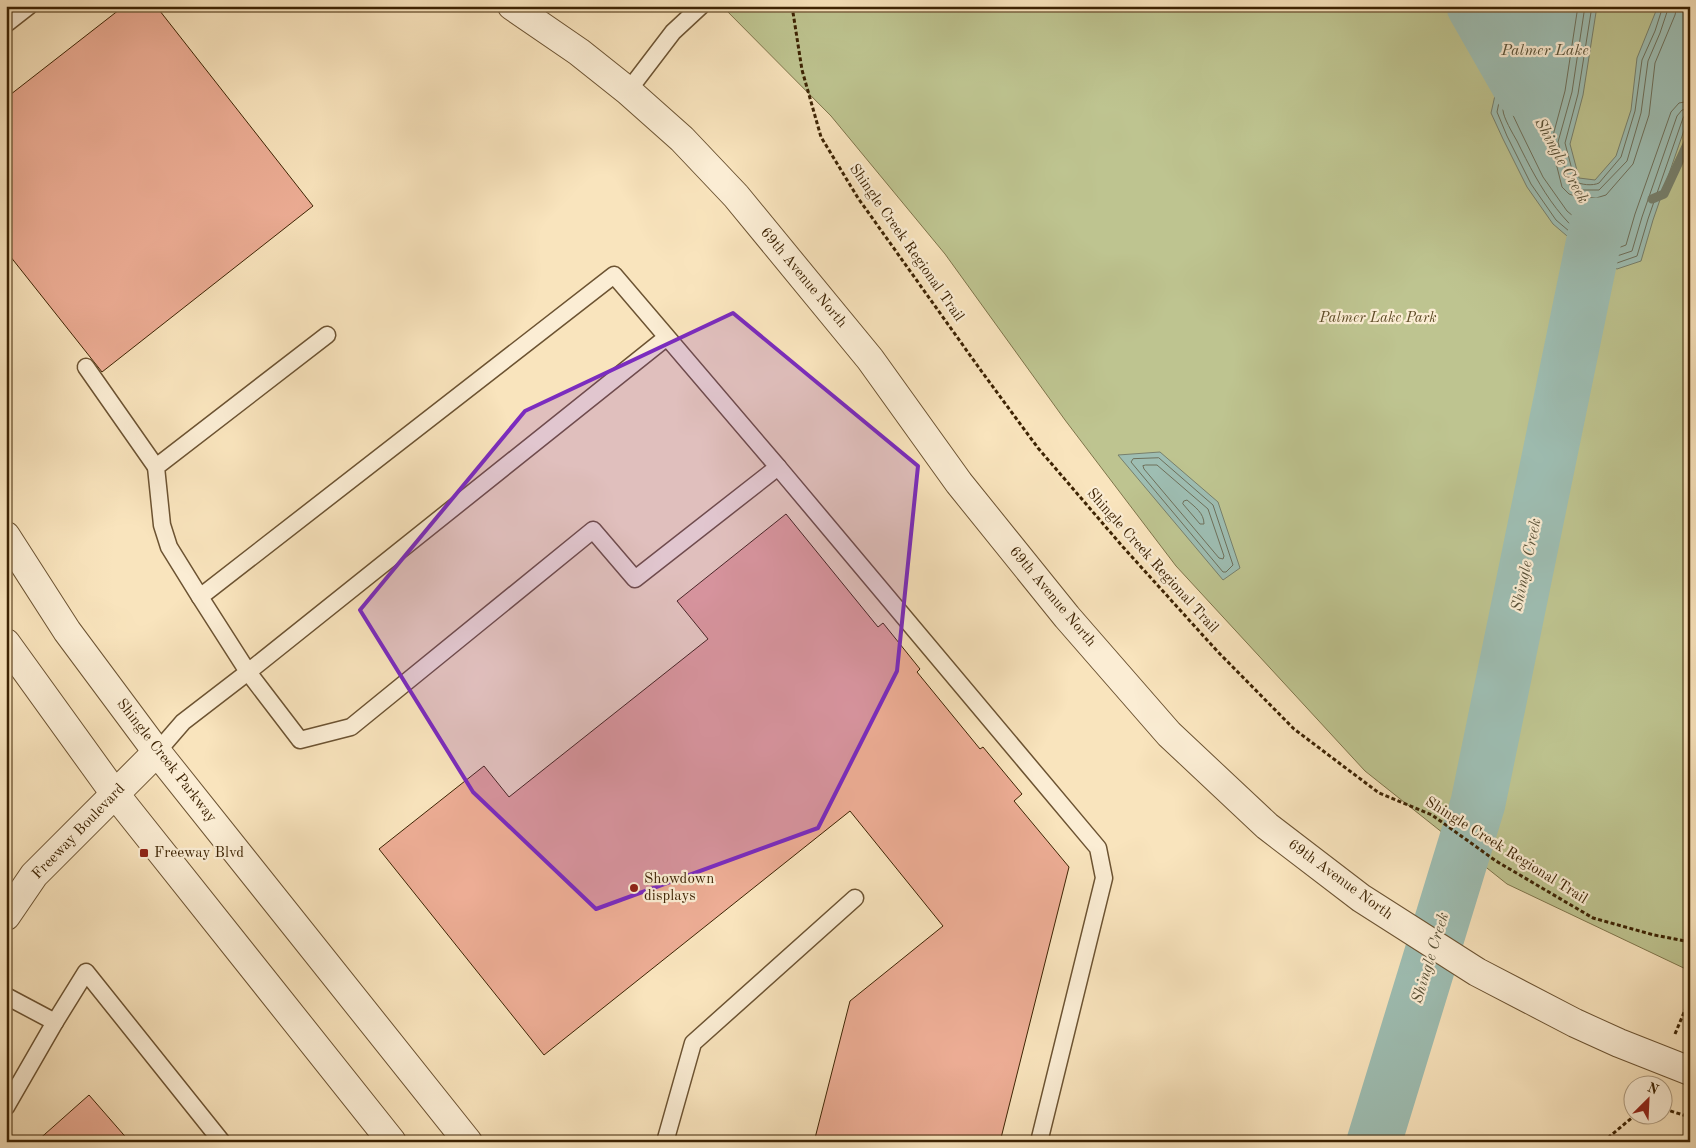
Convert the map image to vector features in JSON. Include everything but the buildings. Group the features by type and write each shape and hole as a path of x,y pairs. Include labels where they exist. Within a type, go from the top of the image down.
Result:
{"street":[{"name":"69th Avenue North","path":"512,6 579,52 628,91 682,139 736,196 870,359 971,498 1067,616 1169,734 1267,826 1362,898 1404,927 1477,972 1575,1023 1619,1043 1690,1071"},
{"name":"Shingle Creek Parkway","path":"6,536 67,631 157,752 468,1142"},
{"path":"6,643 115,794 392,1142"},
{"name":"Freeway Boulevard","path":"6,916 34,875 157,752"}],"lane":[{"path":"6,24 28,6"},
{"path":"628,91 673,32 701,6"},
{"path":"200,597 614,276 778,467 1098,848 1104,878 1039,1142"},
{"path":"156,467 327,335"},
{"path":"157,752 182,722 248,672 667,337"},
{"path":"86,367 156,467 162,525 170,547 248,672 300,740 351,727 593,530 635,579 778,467"},
{"path":"665,1142 693,1043 855,898"},
{"path":"6,1107 86,972 222,1142"},
{"path":"6,996 55,1022"}],"path":[{"name":"Shingle Creek Regional Trail","path":"792,6 802,70 821,137 858,198 1038,448 1123,548 1218,652 1294,729 1379,793 1432,815 1496,861 1593,918 1654,935 1690,942"},
{"path":"1674,1038 1690,998"},
{"path":"1674,1112 1690,1117"},
{"path":"1603,1142 1624,1124"}],"highlighted area":[{"path":"733,313 918,466 897,671 818,828 596,909 473,792 360,610 525,411"}],"green space":[{"name":"Palmer Lake Park","path":"722,6 1690,6 1690,971 1507,884 1365,771 1176,566 1065,420 945,254 831,116"}],"water":[{"name":"Palmer Lake","path":"1484,6 1597,6 1583,95 1570,144 1579,178 1595,180 1616,156 1631,110 1637,58 1658,6 1690,6 1690,113 1641,261 1617,269 1594,259 1553,224 1527,187 1491,113 1498,82 1501,52 1491,19"},
{"path":"1160,452 1218,502 1240,568 1223,580 1118,455"}],"waterway":[{"name":"Shingle Creek","path":"1474,6 1522,90"},
{"path":"1652,199 1664,194 1690,138"},
{"name":"Shingle Creek","path":"1374,1142 1478,803 1597,225"}],"place":[{"name":"Freeway Blvd","path":"144,853"},
{"name":"Showdown displays","path":"634,888"}]}
